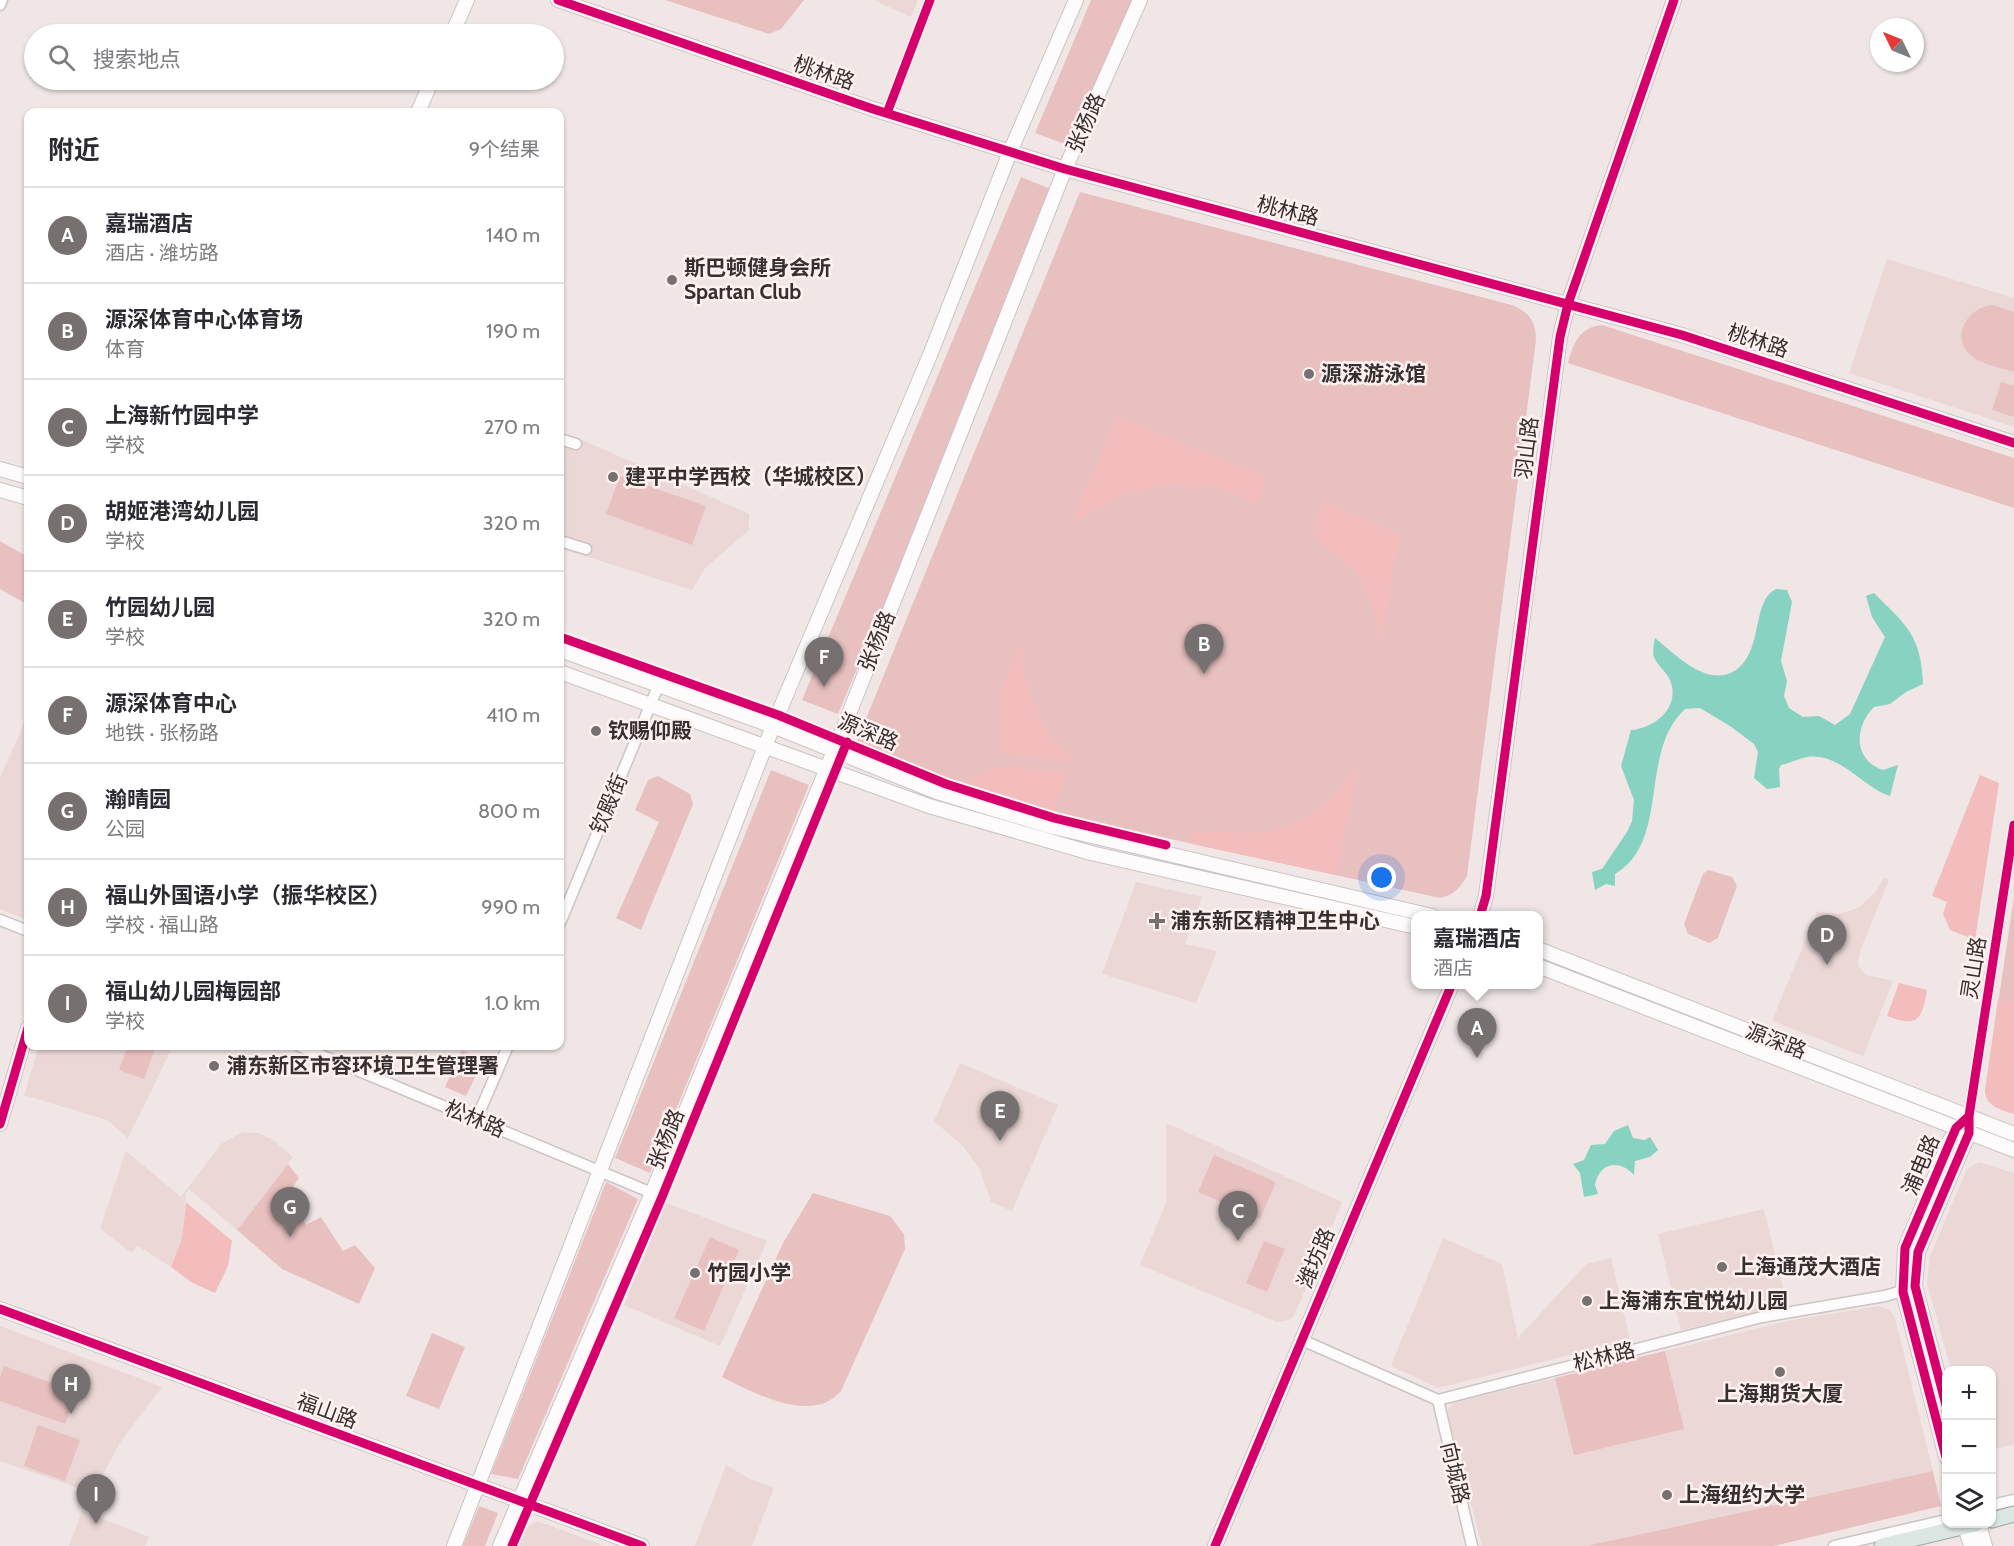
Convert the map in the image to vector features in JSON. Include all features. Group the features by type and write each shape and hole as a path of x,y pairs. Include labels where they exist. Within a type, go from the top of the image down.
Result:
{"main road":[{"path":"456,24 467,0"},
{"name":"桃林路","path":"558,0 887,113 1065,169 1682,335 2014,443"},
{"path":"453,1546 766,745 930,355 1010,152 1076,0"},
{"name":"张杨路","path":"500,1546 652,1193 826,768 1065,169 1140,0"},
{"name":"羽山路","path":"1481,911 1486,896 1560,336 1568,304 1674,0"},
{"path":"420,108 428,90"},
{"path":"0,469 24,476"},
{"path":"0,490 24,497"},
{"name":"源深路","path":"564,651 774,726 832,752 936,792 1049,826 1415,911"},
{"path":"564,673 651,703 929,806 1080,850 1411,926"},
{"name":"源深路","path":"1543,951 2014,1134"},
{"name":"源深路","path":"1543,968 2014,1150"},
{"name":"潍坊路","path":"1215,1546 1450,989"},
{"path":"0,1124 24,1042"},
{"name":"浦电路","path":"1942,1435 1909,1289 1905,1248 1969,1116"},
{"name":"浦电路","path":"1909,1289 1942,1390"},
{"name":"福山路","path":"0,1309 520,1499 642,1546"},
{"path":"1996,1519 2014,1515"},
{"path":"1882,1546 1955,1528"},
{"path":"1971,1528 1971,1546"},
{"path":"1974,1528 1985,1546"}],"street":[{"path":"0,5 2,0"},
{"path":"887,113 930,0"},
{"path":"564,440 576,444"},
{"path":"564,542 586,549"},
{"name":"钦殿街","path":"564,913 659,684"},
{"name":"灵山路","path":"1969,1116 2014,825"},
{"path":"0,920 24,929"},
{"name":"松林路","path":"309,1050 652,1193"},
{"path":"476,1120 506,1050"},
{"name":"松林路","path":"1438,1400 1773,1314 1909,1289"},
{"path":"1302,1340 1438,1400"},
{"name":"向城路","path":"1438,1400 1472,1546"},
{"path":"1996,1504 2014,1500"},
{"path":"1834,1546 1942,1521"}],"shaded area":[{"path":"665,0 804,0 781,29 769,34"},
{"path":"874,0 918,0 911,17"},
{"path":"1091,0 1132,0 1070,146 1035,133"},
{"path":"1021,177 1058,192 838,714 802,700"},
{"path":"1080,192 1512,305 1527,314 1533,322 1536,340 1467,876 1453,893 1440,898 1052,813 943,777 857,741"},
{"path":"1887,259 2014,298 2014,427 1849,373"},
{"path":"1993,305 2014,312 2014,372 1974,358 1966,351 1962,342 1961,334 1968,318 1983,307"},
{"path":"1602,325 2014,458 2014,508 1568,363 1579,337 1588,329"},
{"path":"2001,382 2014,386 2014,417 1992,410"},
{"path":"1117,416 1267,478 1257,504 1218,488 1172,485 1121,495 1078,521 1073,520"},
{"name":"建平中学西校（华城校区）","path":"564,434 582,440 749,514 749,530 705,568 692,590 564,549"},
{"path":"620,476 706,506 692,545 606,514"},
{"path":"1326,503 1396,532 1399,538 1381,644 1375,616 1362,582 1357,574 1320,543 1313,532 1315,521"},
{"path":"0,541 24,555 24,603 0,589"},
{"path":"1776,589 1787,590 1792,602 1781,661 1787,681 1784,696 1789,708 1803,717 1819,716 1835,725 1850,714 1885,637 1872,617 1866,596 1874,593 1910,632 1919,654 1923,684 1906,692 1890,704 1874,707 1867,715 1860,733 1862,751 1873,765 1883,770 1898,765 1890,796 1880,792 1840,765 1819,757 1807,757 1781,765 1779,769 1780,787 1767,789 1754,778 1758,752 1754,744 1700,708 1685,709 1671,727 1662,748 1643,840 1632,859 1615,874 1615,886 1606,884 1595,890 1592,872 1602,869 1632,821 1634,800 1621,766 1631,730 1657,720 1669,707 1672,699 1670,680 1653,655 1655,638 1682,661 1704,673 1725,675 1736,670 1751,651 1763,604 1768,595"},
{"path":"1022,641 1025,674 1035,707 1053,737 1075,762 1000,753 999,696"},
{"path":"24,724 24,918 0,909 0,778"},
{"path":"1359,763 1336,875 1192,844 1195,830 1248,832 1270,831 1289,826 1307,817 1324,804 1341,787"},
{"path":"996,766 1068,772 1052,813 965,784"},
{"path":"771,770 809,785 650,1173 615,1158"},
{"path":"1980,775 1999,783 1975,940 1950,930 1943,914 1947,902 1932,896"},
{"path":"658,776 690,794 693,804 641,930 616,918 659,822 635,810 648,780"},
{"path":"1708,870 1732,877 1737,886 1718,938 1709,943 1688,934 1684,924 1703,874"},
{"path":"1884,878 1889,880 1860,951 1858,962 1866,975 1893,981 1863,1056 1772,1021 1817,912 1839,914 1858,908 1875,893"},
{"name":"浦东新区精神卫生中心","path":"1136,882 1202,897 1185,944 1217,951 1196,1003 1102,974"},
{"path":"2014,897 2014,1114 1991,1104 1985,1091"},
{"path":"1899,983 1927,990 1923,1008 1917,1019 1906,1021 1887,1016"},
{"path":"1998,999 2014,1002 2014,1114 1991,1104 1985,1091"},
{"path":"38,1050 171,1050 128,1138 107,1120 24,1095"},
{"path":"126,1050 155,1050 144,1079 119,1070"},
{"path":"462,1050 484,1059 466,1096 445,1087"},
{"path":"960,1063 1058,1105 1012,1211 991,1202 980,1170 964,1147 934,1121"},
{"path":"1166,1123 1342,1202 1294,1316 1289,1320 1277,1322 1140,1265 1166,1203"},
{"path":"1628,1125 1633,1138 1645,1140 1650,1137 1658,1150 1650,1157 1635,1161 1634,1175 1617,1165 1605,1168 1597,1177 1595,1185 1598,1194 1584,1197 1580,1173 1573,1164 1584,1160 1591,1145 1605,1144 1614,1131"},
{"path":"243,1132 258,1133 273,1140 293,1157 237,1230 189,1189 186,1193 182,1239 171,1267 138,1246 132,1253 100,1229 126,1151 181,1197 221,1144"},
{"path":"1214,1155 1276,1182 1260,1219 1198,1192"},
{"path":"1979,1162 2014,1173 2014,1444 1996,1449 1996,1366 1950,1366 1927,1283 1930,1256 1967,1169"},
{"path":"288,1164 299,1178 289,1192 306,1225 321,1217 343,1251 355,1245 375,1268 359,1304 282,1269 237,1230"},
{"path":"606,1182 638,1199 518,1479 491,1474"},
{"path":"813,1193 890,1216 904,1234 905,1249 841,1391 829,1401 799,1406 783,1403 750,1391 722,1377 783,1243"},
{"path":"186,1202 232,1241 228,1266 215,1293 191,1282 171,1267 182,1239"},
{"name":"竹园小学","path":"666,1203 767,1241 720,1346 624,1305"},
{"name":"上海通茂大酒店","path":"1764,1209 1787,1305 1681,1330 1658,1234"},
{"path":"710,1237 739,1250 704,1331 674,1318"},
{"path":"1443,1238 1502,1264 1518,1338 1586,1264 1611,1258 1630,1340 1438,1388 1391,1366"},
{"path":"1264,1241 1285,1249 1267,1292 1246,1283"},
{"path":"1879,1306 1889,1310 1895,1318 1933,1471 1586,1546 1482,1546 1448,1416 1448,1409 1454,1403 1787,1321"},
{"path":"0,1326 162,1387 121,1441 93,1493 0,1461"},
{"path":"432,1333 465,1347 439,1409 406,1396"},
{"path":"1665,1351 1684,1429 1574,1455 1555,1378"},
{"path":"4,1366 77,1392 65,1424 0,1401 0,1377"},
{"path":"38,1425 80,1440 65,1481 24,1466"},
{"path":"726,1465 750,1479 774,1488 752,1546 695,1546"},
{"path":"1933,1471 1941,1506 1774,1546 1586,1546"},
{"path":"479,1506 498,1513 485,1546 463,1546"},
{"path":"82,1511 149,1537 145,1546 69,1546"},
{"path":"537,1522 605,1546 516,1546 525,1528"}],"cycle path":[{"path":"558,0 873,109 1065,169 1682,335 2014,443"},
{"path":"887,113 930,0"},
{"path":"1482,911 1486,896 1560,337 1568,304 1674,0"},
{"path":"564,638 778,715 946,784 1054,818 1166,845"},
{"path":"512,1546 662,1197 847,742"},
{"path":"1942,1390 1915,1286 1918,1252 1969,1133 1969,1116 2014,825"},
{"path":"1215,1546 1450,989"},
{"path":"0,1124 24,1042"},
{"path":"1942,1442 1903,1292 1905,1248 1956,1128 1969,1116"},
{"path":"0,1309 642,1546"}],"place":[{"name":"斯巴顿健身会所 Spartan Club","path":"672,280"},
{"name":"源深游泳馆","path":"1309,374"},
{"name":"建平中学西校（华城校区）","path":"613,477"},
{"name":"源深体育中心体育场","path":"1204,674"},
{"name":"源深体育中心","path":"824,687"},
{"name":"钦赐仰殿","path":"596,731"},
{"name":"浦东新区精神卫生中心","path":"1157,921"},
{"name":"胡姬港湾幼儿园","path":"1827,965"},
{"name":"嘉瑞酒店","path":"1477,1058"},
{"name":"浦东新区市容环境卫生管理署","path":"214,1066"},
{"name":"竹园幼儿园","path":"1000,1141"},
{"name":"瀚晴园","path":"290,1237"},
{"name":"上海新竹园中学","path":"1238,1241"},
{"name":"上海通茂大酒店","path":"1722,1267"},
{"name":"竹园小学","path":"695,1273"},
{"name":"上海浦东宜悦幼儿园","path":"1587,1301"},
{"name":"上海期货大厦","path":"1780,1372"},
{"name":"福山外国语小学（振华校区）","path":"71,1414"},
{"name":"上海纽约大学","path":"1667,1495"},
{"name":"福山幼儿园梅园部","path":"96,1524"}]}
